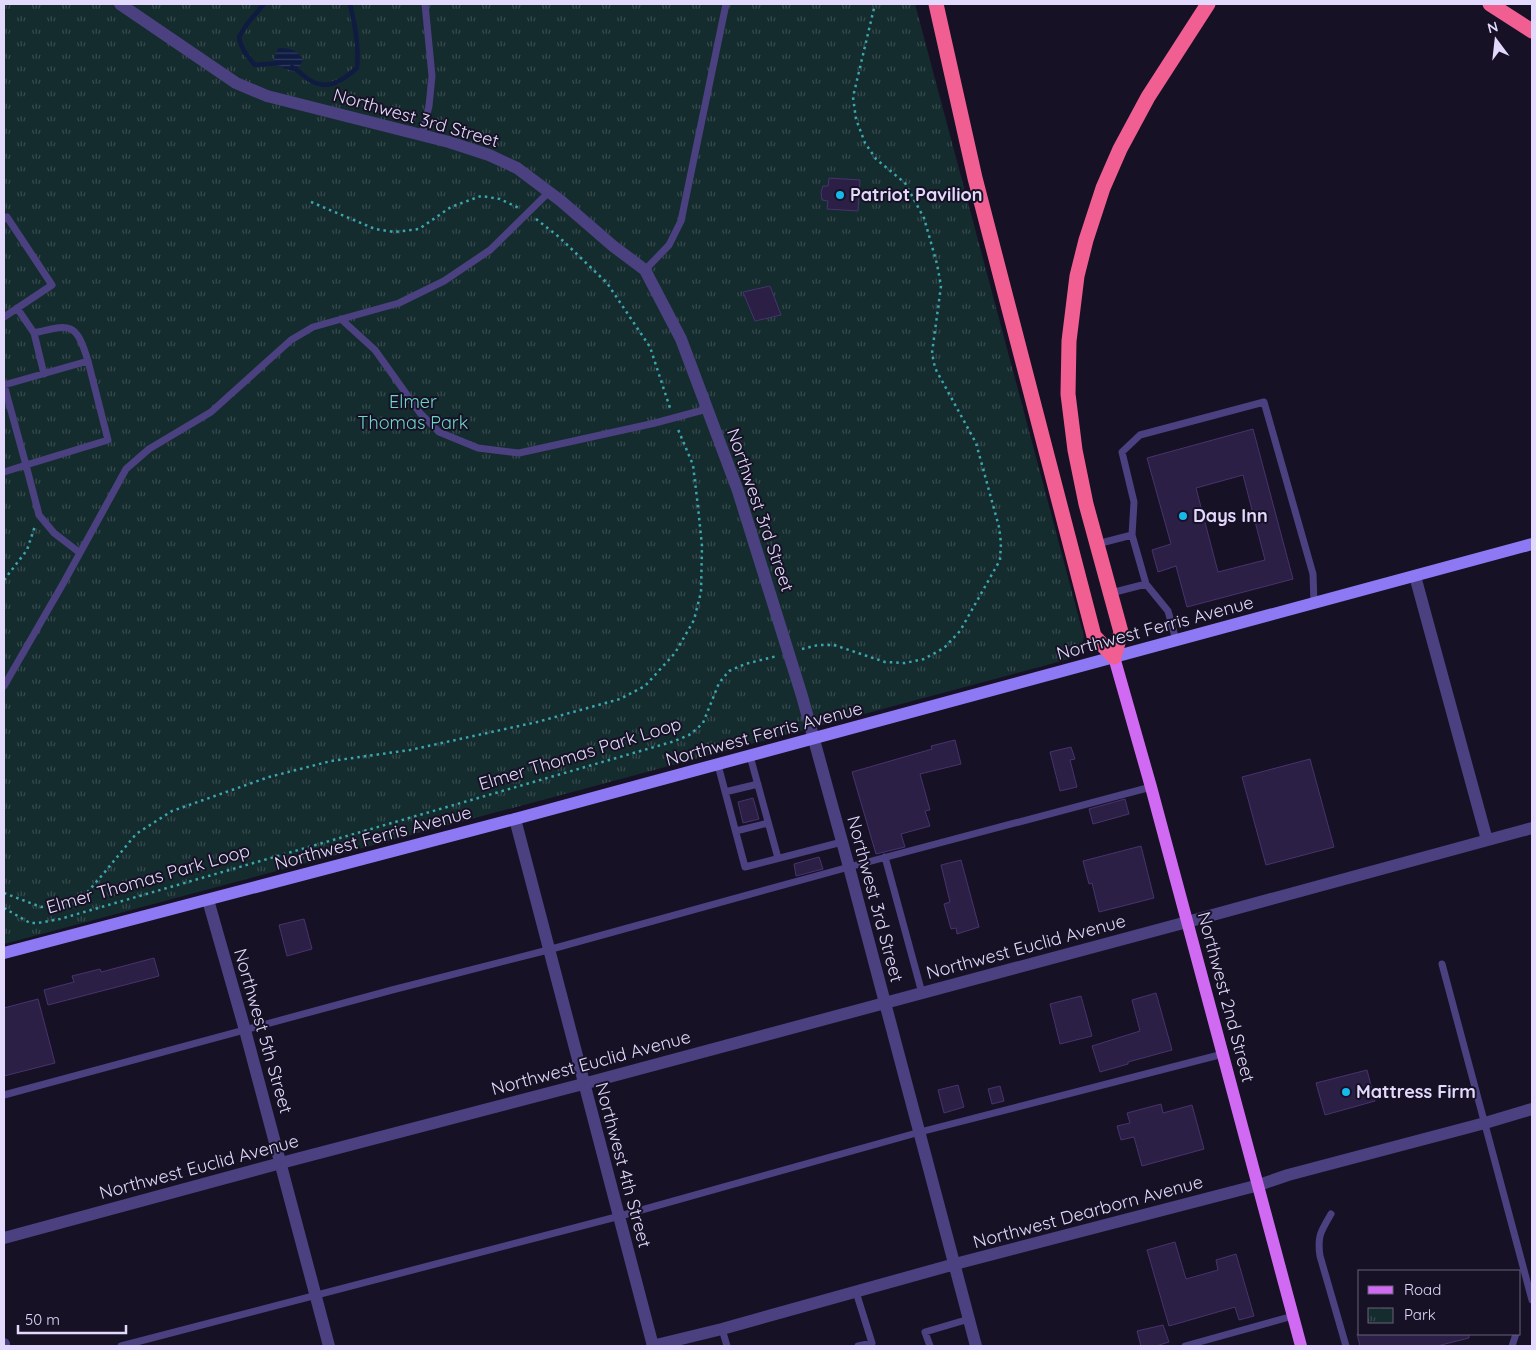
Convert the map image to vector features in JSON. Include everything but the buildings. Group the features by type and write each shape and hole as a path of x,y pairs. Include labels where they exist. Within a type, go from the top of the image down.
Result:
{"highway":[{"path":"936,4 975,178 1094,636 1114,657"},
{"path":"946,4 953,74"},
{"path":"1114,657 1121,632 1086,504 1074,450 1068,394 1069,341 1078,276 1086,240 1103,188 1120,149 1148,97 1208,4"},
{"path":"1490,4 1532,31"}],"main road":[{"name":"Northwest 2nd Street","path":"1114,657 1151,787 1301,1346"}],"street":[{"name":"Northwest 3rd Street","path":"120,4 236,83 267,96 422,135 490,155 517,168 645,270 681,339 744,508 789,652 849,867 976,1346"},
{"name":"Northwest Ferris Avenue","path":"4,953 718,765 1532,544"},
{"path":"1415,576 1487,840"},
{"name":"Northwest 4th Street","path":"515,819 653,1346"},
{"name":"Northwest Euclid Avenue","path":"4,1238 1532,828"},
{"name":"Northwest 5th Street","path":"208,900 246,1030 330,1346"},
{"name":"Northwest Dearborn Avenue","path":"653,1346 722,1330 955,1264 1259,1185 1288,1175 1532,1109"}],"lane":[{"path":"422,135 429,106 432,76 425,4"},
{"path":"645,270 669,245 681,221 726,4"},
{"path":"4,686 126,469 150,449 211,412 291,340 313,327 399,303 444,281 490,250 548,192"},
{"path":"4,219 7,217 52,285 4,317"},
{"path":"17,308 34,333 44,374"},
{"path":"341,319 375,350 420,413 439,432 478,448 518,453 707,409"},
{"path":"4,472 108,440 88,361 82,341 76,332 62,327 34,333"},
{"path":"80,553 54,533 39,515 4,384 88,361"},
{"path":"1176,640 1168,611 1146,584 1132,535 1134,502 1122,452 1140,435 1264,402 1313,574 1314,603"},
{"path":"1097,544 1132,535"},
{"path":"1110,594 1146,584"},
{"path":"750,756 778,858"},
{"path":"718,765 746,867 842,842"},
{"path":"725,792 758,784"},
{"path":"4,1095 1151,787"},
{"path":"736,831 768,823"},
{"path":"886,857 922,993"},
{"path":"1442,964 1485,1123 1521,1268 1532,1300"},
{"path":"121,1346 620,1216 920,1132 1223,1054"},
{"path":"1331,1214 1321,1231 1318,1243 1346,1346"},
{"path":"856,1292 872,1343 858,1346"},
{"path":"1185,1346 1293,1316"},
{"path":"930,1346 925,1332 969,1319"},
{"path":"722,1330 727,1346"}],"path":[{"name":"Elmer Thomas Park Loop","path":"4,908 30,923 60,919 675,741 691,734 703,723 719,683 729,671 745,664 818,645 834,644 885,662 905,663 924,658 944,648 960,631 1000,560 1001,543 999,528 976,443 935,368 932,353 941,286 924,218 906,182 876,159 865,143 856,120 853,96 875,4"},
{"path":"4,893 41,907 78,903 136,834 172,811 269,778 331,761 410,750 537,722 620,699 645,686 675,653 694,620 701,592 702,546 693,466 673,418 650,347 608,283 559,237 528,212 500,199 481,196 451,207 419,228 394,232 375,229 311,202"},
{"path":"4,580 27,550 39,515"}],"green space":[{"name":"Elmer Thomas Park","path":"4,4 915,4 1084,637 1080,653 1069,659 4,944"}],"water":[{"path":"278,48 292,50 298,53 303,60 295,72 278,66 274,59"}],"waterway":[{"path":"264,4 239,37 241,45 255,65 280,63"},
{"path":"292,67 308,79 322,85 340,81 357,68 356,35 350,4"}],"place":[{"name":"Patriot Pavilion","path":"840,195"},
{"name":"Days Inn","path":"1183,516"},
{"name":"Mattress Firm","path":"1346,1092"}]}
